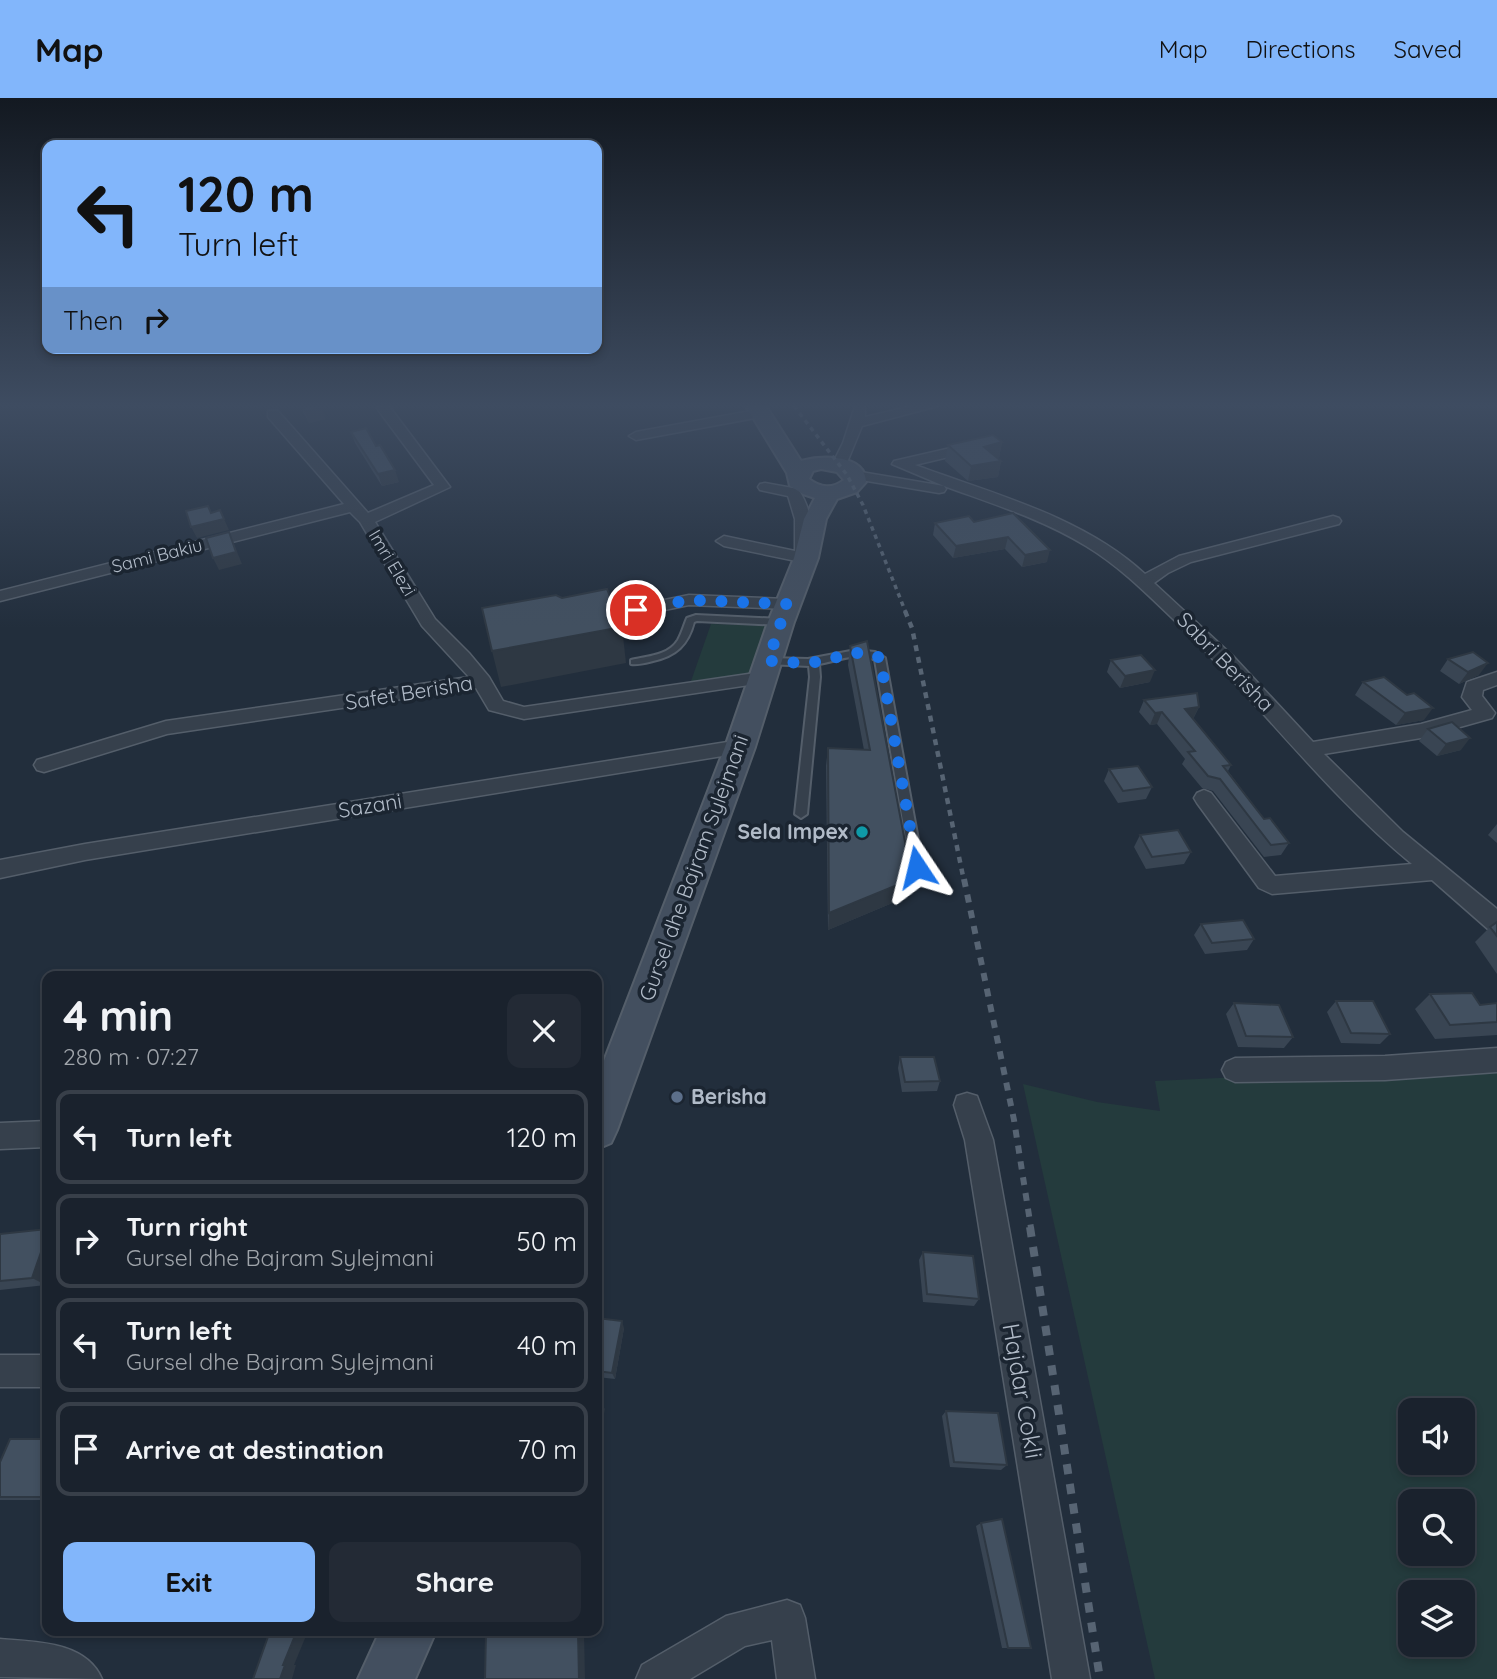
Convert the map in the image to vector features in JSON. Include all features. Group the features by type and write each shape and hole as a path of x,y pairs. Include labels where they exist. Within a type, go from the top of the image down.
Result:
{"street":[{"name":"Imri Elezi","path":"331,480 366,520 428,622 463,657 482,681"},
{"path":"366,520 443,487 438,480"},
{"path":"765,487 798,480"},
{"path":"802,480 810,508 822,506 846,490 848,480"},
{"path":"724,541 803,557 802,480"},
{"name":"Sabri Berisha","path":"882,480 987,496"},
{"name":"Sabri Berisha","path":"942,480 1073,531 1130,569 1227,660 1348,793 1433,871 1475,902 1497,923"},
{"name":"Sami Bakiu","path":"0,596 354,506"},
{"name":"Gursel dhe Bajram Sylejmani","path":"602,1117 740,747 822,506"},
{"path":"1143,583 1162,569 1185,559 1333,521"},
{"path":"568,626 689,600 784,613"},
{"name":"Safet Berisha","path":"44,765 166,728 482,681 496,706 524,713 765,669"},
{"path":"1307,750 1421,731 1485,713 1472,697 1474,687 1497,678"},
{"name":"Sazani","path":"0,869 99,850 740,747"},
{"path":"1204,798 1272,885 1433,871"},
{"path":"1235,1070 1385,1068 1497,1060"},
{"name":"Hajdar Cokli","path":"967,1105 979,1140 1071,1679"},
{"path":"0,1136 42,1134"},
{"path":"0,1371 42,1371"},
{"path":"655,1678 739,1629 787,1618 796,1679"},
{"path":"386,1679 407,1636"},
{"path":"0,1658 54,1662 83,1679"}],"lane":[{"path":"634,662 668,656 678,649 689,630 690,621 696,618 784,613"},
{"path":"765,669 858,652 871,652 880,658 917,867"},
{"path":"801,814 815,677 814,662"}],"green space":[{"path":"711,624 770,626 760,672 690,684"},
{"path":"1497,1065 1497,1679 1155,1679 1023,1084 1097,1102 1160,1111 1155,1081"}],"building":[{"path":"208,506 211,513 220,510 224,519 191,527 186,511"},
{"path":"1013,513 1050,550 1025,555 1008,537 956,546 935,523 969,516 974,522"},
{"path":"229,532 236,552 213,558 206,538"},
{"path":"607,589 622,627 492,651 482,608 556,595 562,598"},
{"name":"Sela Impex","path":"867,641 912,879 829,913 828,748 870,750 850,646"},
{"path":"1473,652 1488,663 1468,672 1448,659"},
{"path":"1141,655 1155,670 1125,676 1111,660"},
{"path":"1384,677 1407,695 1414,693 1433,708 1405,713 1363,682"},
{"path":"1197,693 1199,707 1185,709 1231,765 1223,766 1264,819 1270,818 1289,843 1271,845 1220,779 1208,776 1188,752 1195,751 1162,712 1155,713 1144,700"},
{"path":"1452,722 1470,738 1446,744 1428,729"},
{"path":"1138,766 1152,787 1123,791 1109,769"},
{"path":"1178,830 1191,852 1152,857 1140,835"},
{"path":"1243,920 1254,939 1212,943 1201,924"},
{"path":"1497,922 1497,936 1490,927"},
{"path":"1472,993 1480,1005 1497,1003 1497,1022 1450,1025 1430,994"},
{"path":"1336,1001 1373,1001 1390,1034 1351,1033"},
{"path":"1234,1003 1279,1005 1293,1037 1246,1036"},
{"path":"900,1057 934,1057 940,1081 905,1082"},
{"path":"42,1230 42,1249 32,1278 0,1281 0,1234"},
{"path":"923,1252 973,1256 979,1299 927,1294"},
{"path":"602,1319 622,1321 612,1373 602,1372"},
{"path":"946,1411 998,1413 1007,1465 954,1462"},
{"path":"10,1439 42,1439 42,1497 0,1497 0,1462"},
{"path":"1002,1519 1031,1648 1008,1648 981,1523"},
{"path":"268,1636 295,1636 280,1679 253,1679"},
{"path":"486,1636 578,1636 579,1679 485,1679"}],"railway":[{"path":"850,480 863,505 906,613"},
{"path":"905,611 912,628 964,881"},
{"path":"964,879 1014,1120 1031,1228"},
{"path":"1030,1227 1100,1679"}],"place":[{"name":"Sela Impex","path":"862,832"},
{"name":"Berisha","path":"677,1097"}],"route":[{"path":"636,610 689,600 787,604 768,661 814,662 858,652 871,652 880,658 917,867"}]}
